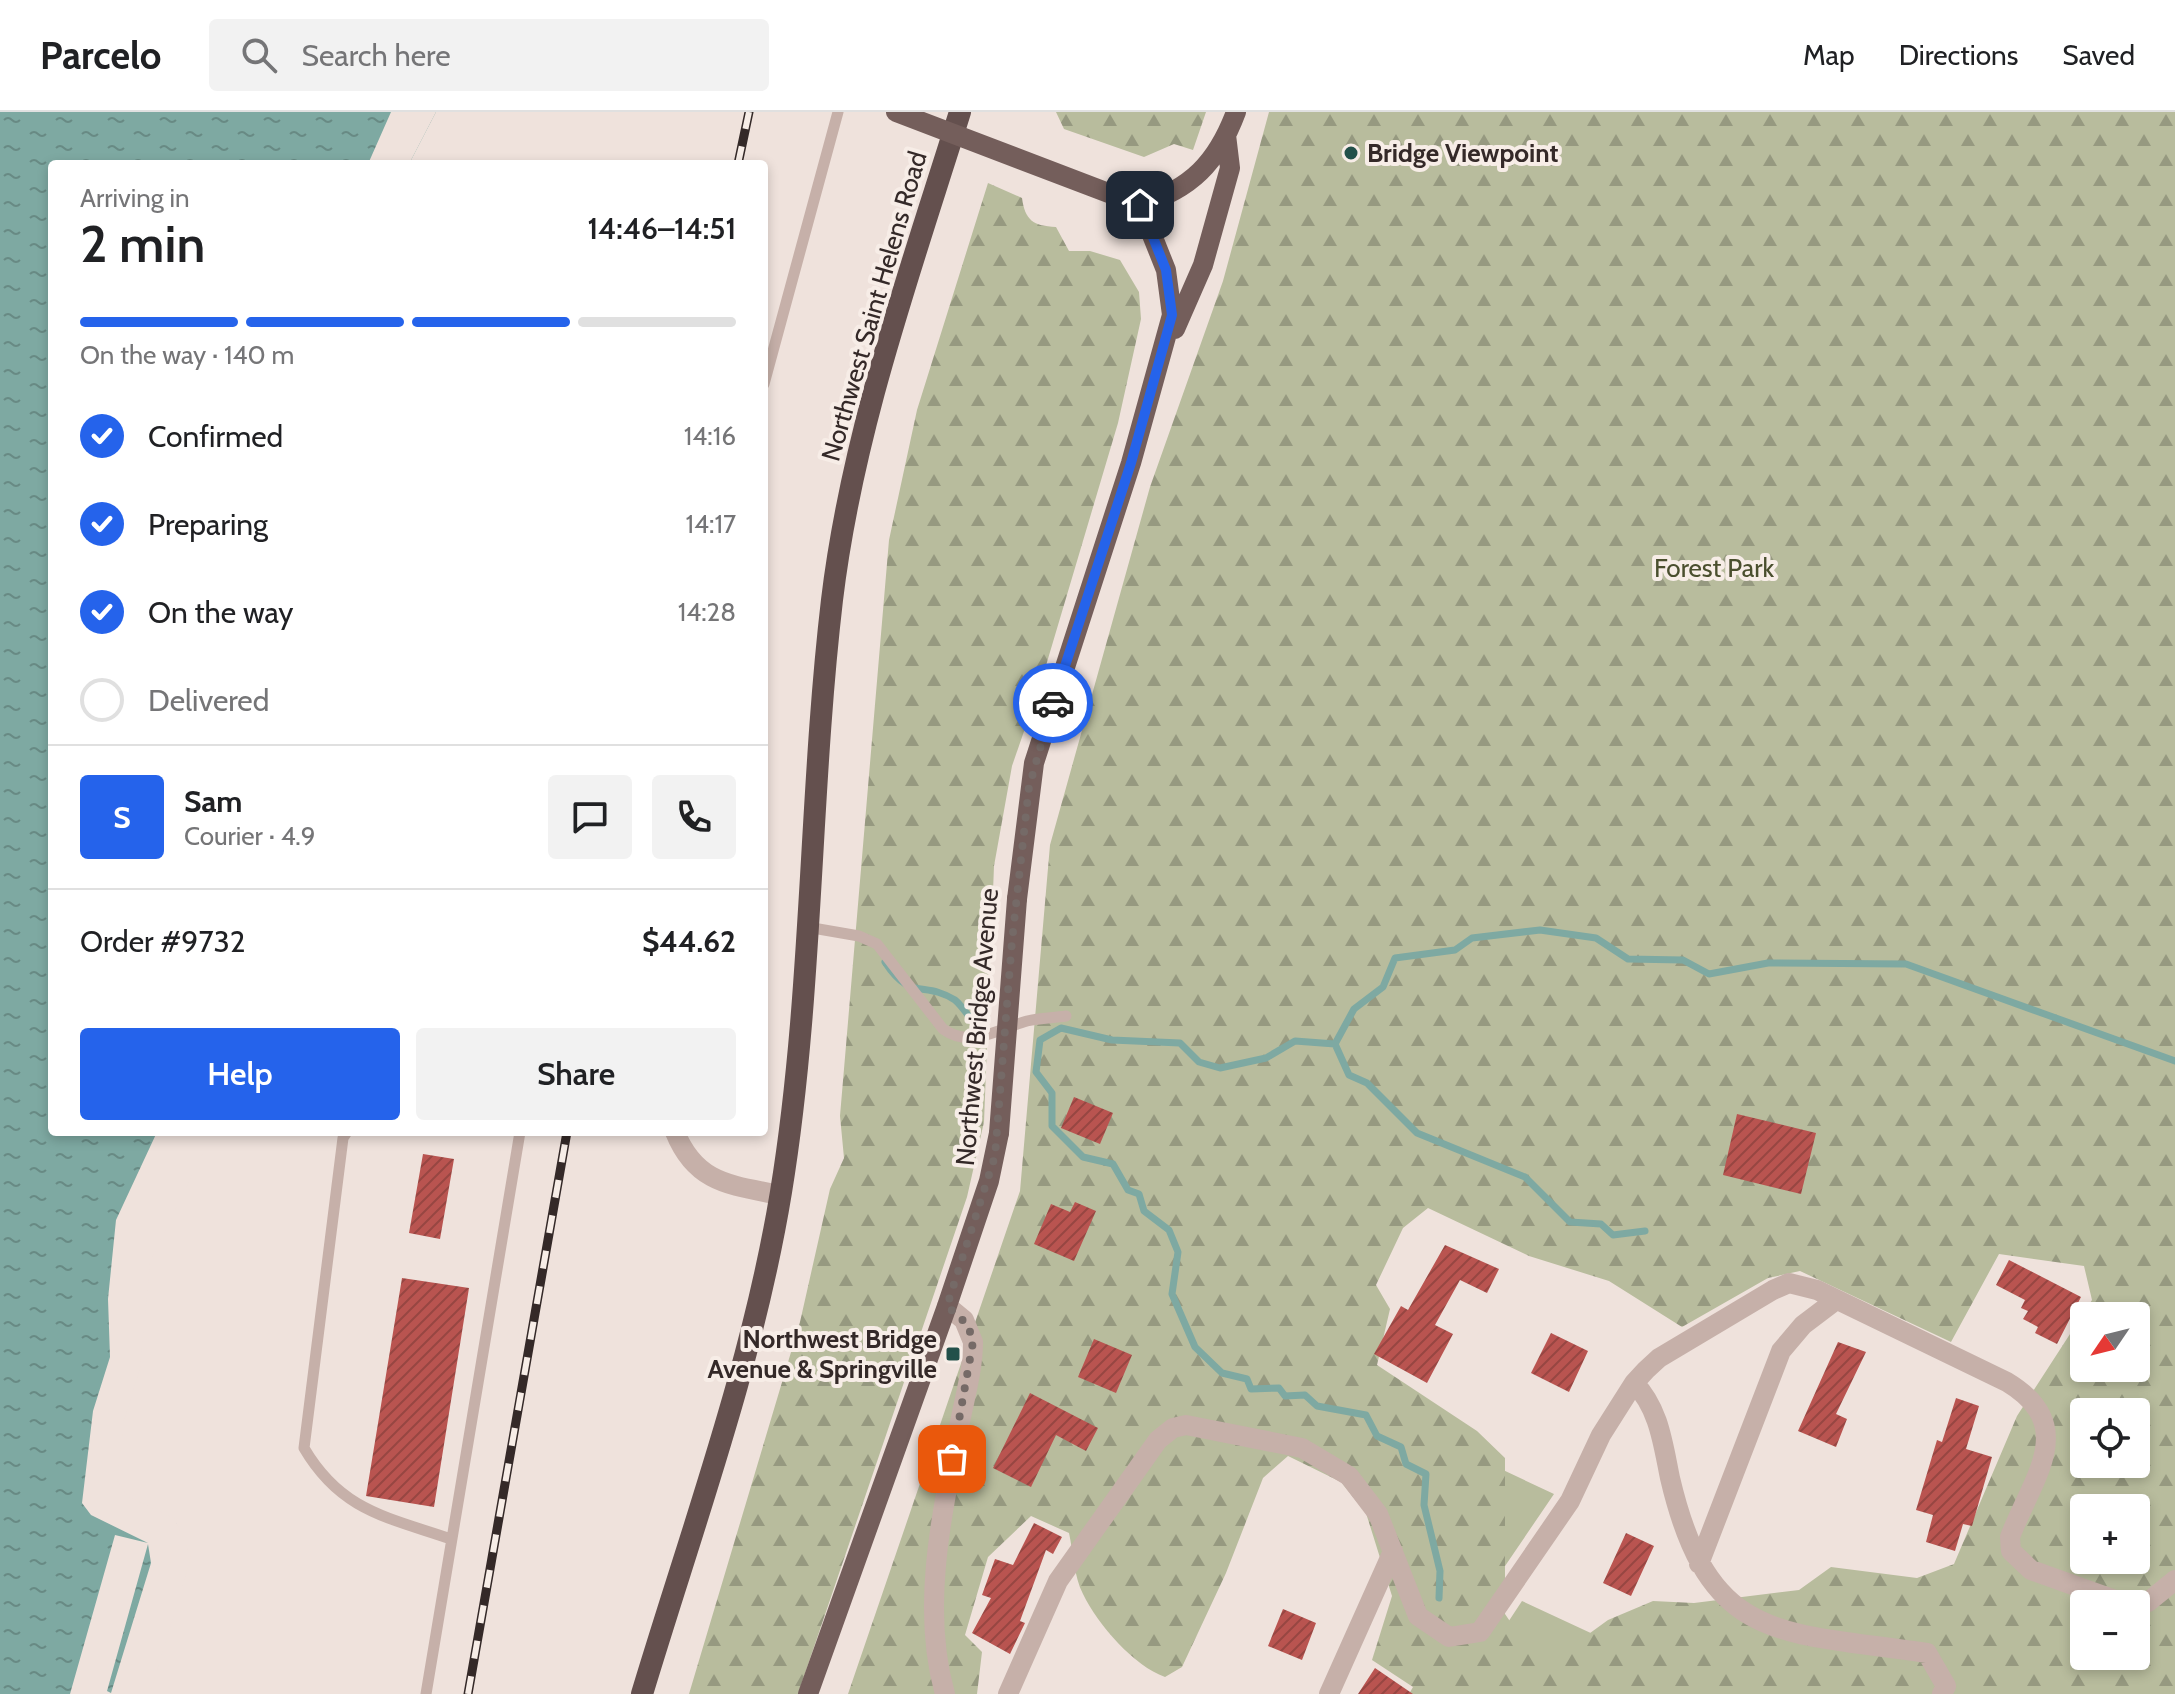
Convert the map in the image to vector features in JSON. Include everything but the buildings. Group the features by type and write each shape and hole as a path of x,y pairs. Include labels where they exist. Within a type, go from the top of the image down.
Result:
{"highway":[{"name":"Northwest Saint Helens Road","path":"642,1694 726,1423 780,1195 796,1071 832,599 850,493 873,392 960,112"}],"main road":[{"path":"896,112 1140,205"},
{"name":"Northwest Bridge Avenue","path":"1163,356 1172,315 1171,299 1166,270 1140,205 1177,192 1204,169 1226,135 1236,112"},
{"name":"Northwest Bridge Avenue","path":"808,1694 989,1181 999,1133 1017,899 1034,763 1163,356 1206,252 1230,168 1226,135"}],"street":[{"path":"677,1136 689,1160 717,1181 780,1195"},
{"path":"1008,1694 1058,1581 1158,1440 1173,1428 1186,1425 1302,1448 1349,1476 1378,1514 1418,1616 1449,1637 1480,1632 1570,1501 1601,1435 1634,1383 1659,1358 1753,1300 1789,1283 1817,1290 2007,1382 2031,1399 2045,1423 2047,1451 2010,1537 2011,1551 2031,1570 2087,1590"},
{"path":"1699,1564 1781,1351 1803,1325 1836,1300"},
{"path":"945,1694 933,1639 934,1602 947,1485 973,1353 968,1325 947,1306"},
{"path":"1634,1383 1645,1394 1657,1421 1678,1512 1699,1564 1724,1598 1759,1622 1790,1632 1927,1653 1944,1690"},
{"path":"1329,1694 1393,1551"},
{"path":"2150,1600 2175,1580"}],"lane":[{"path":"768,369 838,112"},
{"path":"806,927 859,936 877,944 943,1029 952,1035 974,1039 1028,1021 1066,1016"},
{"path":"344,1136 304,1448 322,1478 362,1508 451,1539"},
{"path":"426,1694 519,1136"}],"green space":[{"path":"1056,112 1206,112 1193,150 1174,144 1144,157 1064,129"},
{"name":"Forest Park","path":"1269,112 2175,112 2175,1694 1409,1694 1413,1687 1372,1660 1392,1596 1366,1513 1341,1482 1288,1456 1263,1478 1226,1573 1182,1667 1165,1677 1129,1654 1090,1606 1080,1587 1069,1533 1031,1516 988,1557 965,1635 982,1652 977,1694 848,1694 1020,1191 1050,845 1150,487 1223,281","holes":["1428,1208 1529,1256 1609,1281 1682,1327 1768,1278 1800,1271 1951,1342 1999,1254 2084,1266 2091,1302 2150,1302 2150,1382 2070,1382 2070,1334 2017,1416 1954,1564 1917,1578 1831,1567 1799,1590 1694,1603 1653,1601 1608,1620 1557,1657 1528,1648 1505,1614 1505,1458 1477,1431 1377,1365 1390,1309 1376,1285 1403,1228"]},
{"path":"988,183 1022,198 1028,217 1041,225 1056,227 1069,251 1090,251 1120,260 1139,292 1141,319 1118,423 1042,679 1012,766 994,866 984,1122 967,1197 798,1694 689,1694 800,1322 830,1189 844,1158 840,1116 889,540 917,410"},
{"path":"1469,1454 1554,1494 1473,1613"},
{"path":"1522,1601 1623,1648 1479,1694 1491,1648"}],"water":[{"path":"0,112 436,112 411,160 48,160 48,1136 207,1136 146,1261 113,1481 119,1494 177,1524 146,1694 0,1694"}],"pier":[{"path":"391,112 436,112 411,160 370,160"},
{"path":"155,1136 211,1136 150,1262 140,1369 124,1420 117,1480 127,1496 175,1519 191,1557 150,1694 70,1694 115,1535 148,1543 91,1515 82,1503 93,1411 110,1357 108,1299 116,1220","holes":["148,1544 151,1563 111,1693 107,1691"]}],"waterway":[{"path":"1335,1044 1354,1009 1383,987 1395,958 1455,950 1472,938 1540,930 1596,938 1628,959 1683,960 1709,974 1768,963 1906,964 2175,1061"},
{"path":"885,962 902,982 944,994 955,1000 972,1020"},
{"path":"1335,1044 1295,1041 1266,1058 1220,1068 1199,1062 1180,1043 1112,1040 1061,1028 1040,1040 1036,1072 1052,1093 1052,1126 1083,1157 1113,1164 1128,1190 1139,1194 1144,1211 1169,1230 1178,1252 1172,1294 1195,1347 1222,1373 1247,1379 1251,1389 1279,1388 1285,1396 1305,1395 1317,1406 1366,1415 1377,1436 1401,1447 1406,1464 1426,1474 1424,1505 1440,1571 1439,1598"},
{"path":"1335,1044 1349,1075 1367,1083 1417,1133 1525,1177 1570,1222 1601,1224 1613,1235 1645,1231"}],"railway":[{"path":"739,160 749,112"},
{"path":"468,1694 566,1136"}],"way so far":[{"path":"952,1459 973,1342 968,1325 947,1306 995,1156 1008,984 1029,787 1053,703"}],"place":[{"name":"Bridge Viewpoint","path":"1351,153"},
{"name":"Northwest Bridge Avenue & Springville","path":"953,1354"}],"route":[{"path":"1053,703 1131,463 1172,315 1166,270 1140,205"}]}
